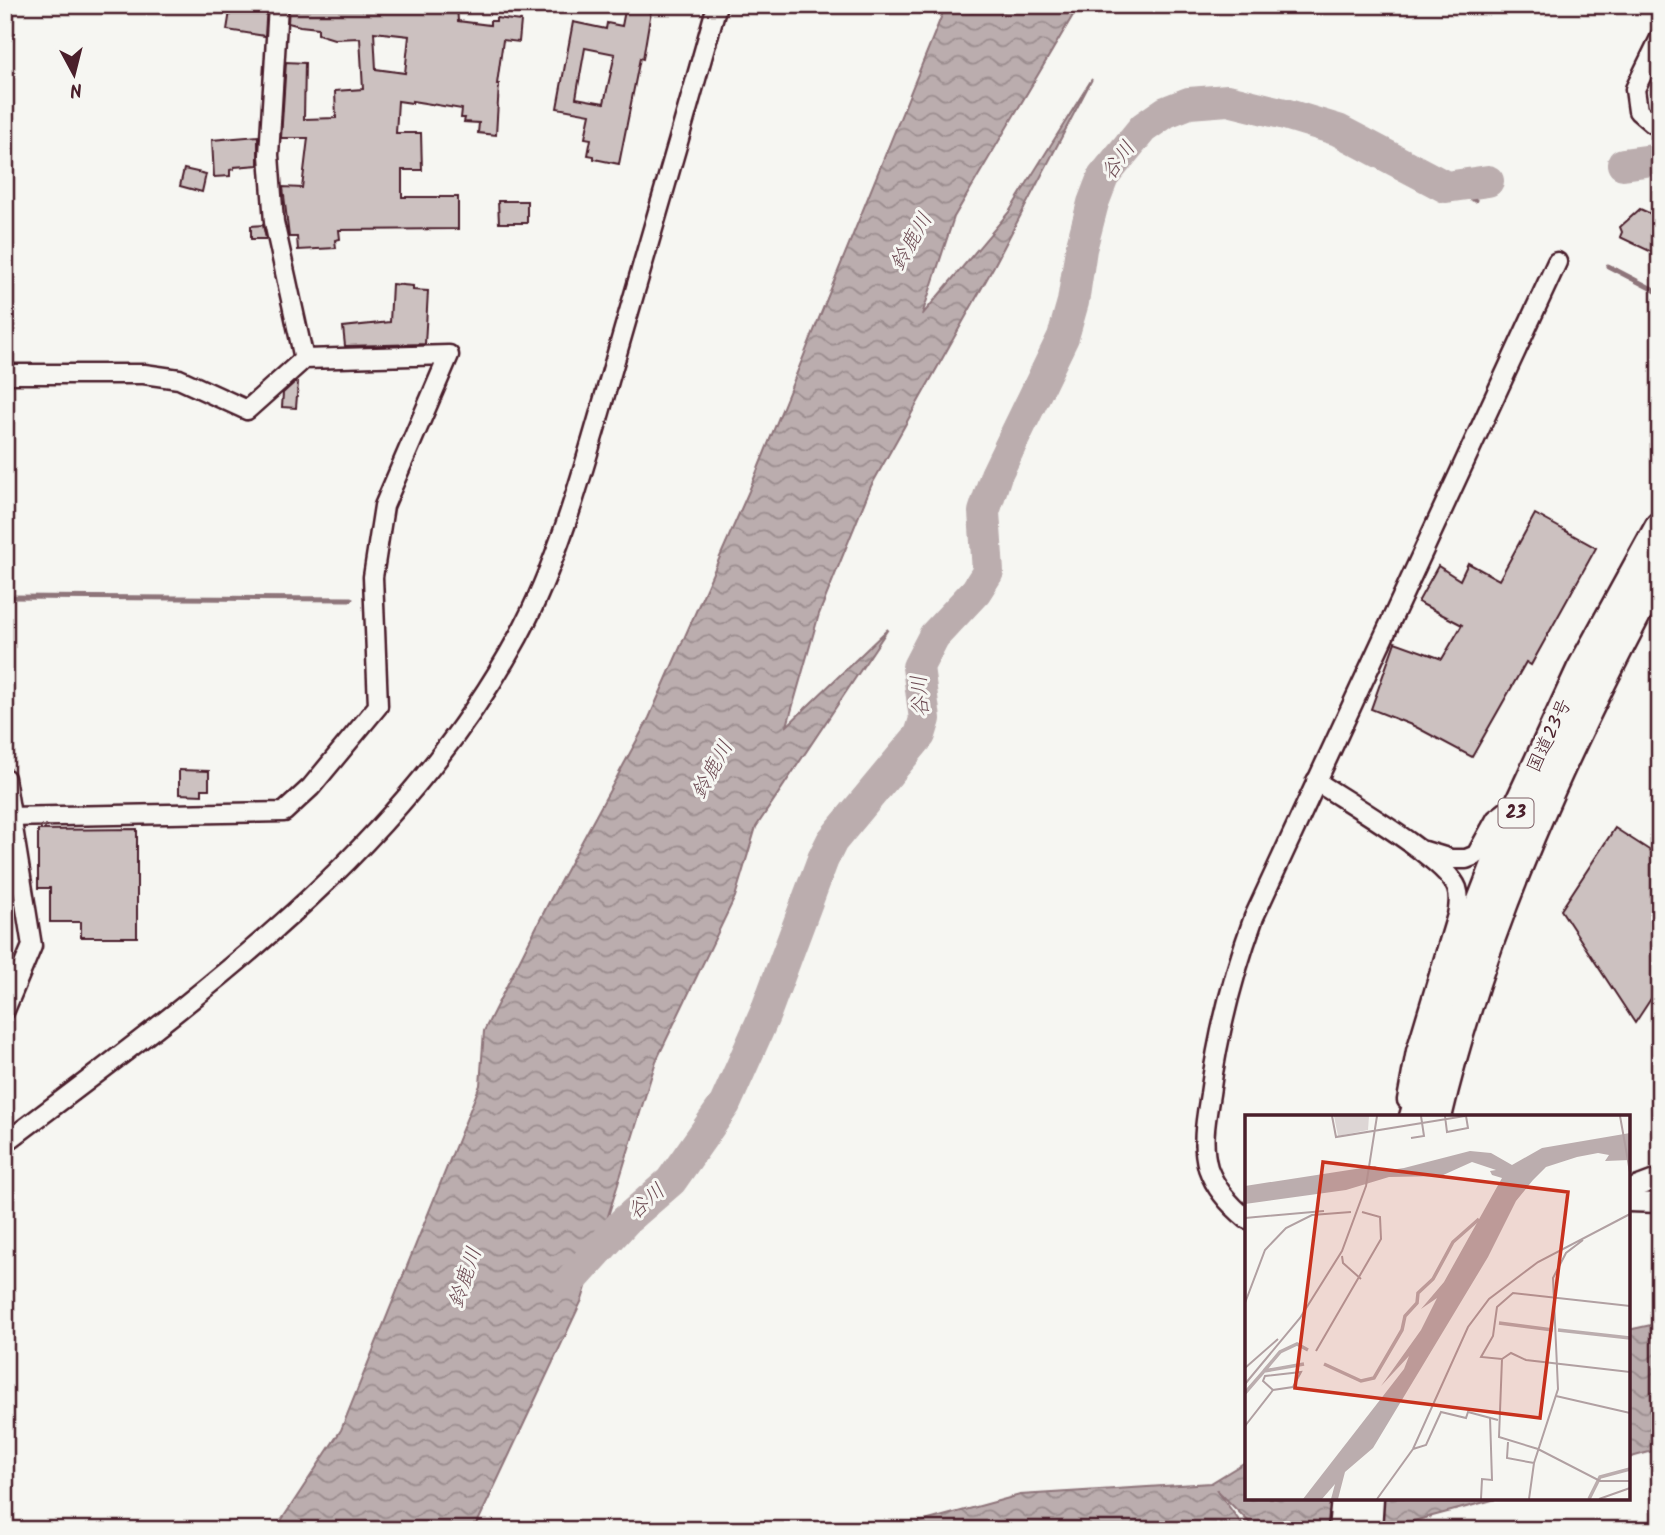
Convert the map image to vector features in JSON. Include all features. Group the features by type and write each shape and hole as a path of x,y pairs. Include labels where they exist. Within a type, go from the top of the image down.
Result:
{"highway":[{"name":"国道23号","path":"1415,1115 1462,953 1521,800 1581,670 1660,526"},
{"name":"国道23号","path":"1437,1115 1452,1054 1482,965 1546,798 1608,666 1660,569"},
{"path":"1343,1530 1346,1500"},
{"path":"1367,1530 1369,1500"}],"street":[{"path":"278,5 269,155 274,222 304,359"},
{"path":"5,1143 142,1040 340,870 421,782 444,754 485,694 520,634 557,549 658,217 717,5"},
{"path":"1660,38 1635,89 1639,111 1652,123 1660,123"},
{"path":"1245,1217 1217,1186 1206,1158 1204,1131 1214,1061 1228,993 1254,917 1557,262"},
{"path":"5,374 144,373 179,379 247,410 304,359 449,355 384,506 373,577 377,706 311,787 284,812 8,817"},
{"path":"5,778 8,817 32,946 5,1010"},
{"path":"1316,781 1421,850 1457,888 1460,901 1416,1052 1403,1115"},
{"path":"1421,850 1451,859 1466,859 1476,855 1496,819 1521,800"},
{"path":"1630,1189 1660,1178"},
{"path":"1630,1202 1660,1203"}],"water":[{"name":"鈴鹿川","path":"946,5 1079,5 954,217 922,315 1009,212 1092,79 994,266 871,486 819,614 787,726 888,629 756,827 735,897 656,1061 582,1300 474,1530 275,1530 341,1430 480,1085 484,1031 548,904 649,718 749,491"},
{"path":"1660,1323 1660,1449 1630,1457 1630,1330"},
{"path":"1245,1462 1245,1500 1492,1500 1380,1530 1257,1530 1216,1489 1246,1530 892,1530 1020,1495 1211,1483"}],"building":[{"path":"231,5 267,5 265,36 227,30"},
{"path":"289,5 372,5 393,8 393,5 414,5 443,9 443,5 457,5 458,21 490,25 490,21 496,21 496,18 521,21 519,42 503,40 497,84 496,135 478,133 479,123 464,122 465,118 461,118 462,109 398,101 396,133 421,133 422,170 402,170 402,197 458,197 458,229 339,230 340,239 335,240 336,248 298,250 297,237 289,237 283,187 302,188 308,138 281,138 286,62 305,63 304,119 336,118 335,91 363,89 360,38 334,39 318,34 318,28 288,23","holes":["374,32 409,36 405,73 376,69"]},
{"path":"626,5 652,5 643,59 640,58 619,164 594,159 594,156 588,155 591,139 585,138 590,114 557,108 573,22 606,29 607,23 622,26","holes":["585,48 615,54 604,103 576,98"]},
{"path":"258,136 258,165 234,167 230,170 230,176 214,177 212,140"},
{"path":"184,169 206,174 202,192 180,186"},
{"path":"498,201 527,201 527,223 499,223"},
{"path":"1640,209 1660,218 1660,256 1620,237 1620,227"},
{"path":"263,225 266,239 251,239 251,226"},
{"path":"392,284 428,291 425,344 345,346 343,327 390,322"},
{"path":"295,382 298,383 296,408 282,407 283,393"},
{"path":"1535,514 1596,548 1531,665 1526,662 1472,757 1414,726 1371,709 1395,642 1442,659 1462,625 1418,602 1438,566 1460,580 1468,563 1499,580"},
{"path":"179,770 209,771 209,789 202,789 202,795 179,794"},
{"path":"1615,828 1660,857 1660,985 1635,1023 1561,910"},
{"path":"137,829 137,937 81,937 81,922 50,922 50,888 38,888 38,830"}],"waterway":[{"name":"谷川","path":"569,1283 625,1221 671,1181 725,1104 765,1014 832,841 920,735 925,719 918,667 934,636 976,591 988,572 984,512 996,475 1063,337 1073,302 1081,249 1103,177 1143,128 1166,112 1189,103 1228,100 1338,130 1446,187 1488,181"},
{"name":"谷川","path":"1623,164 1660,159"},
{"path":"1446,187 1475,200"},
{"path":"1608,266 1660,293"},
{"path":"5,597 351,599"}]}
